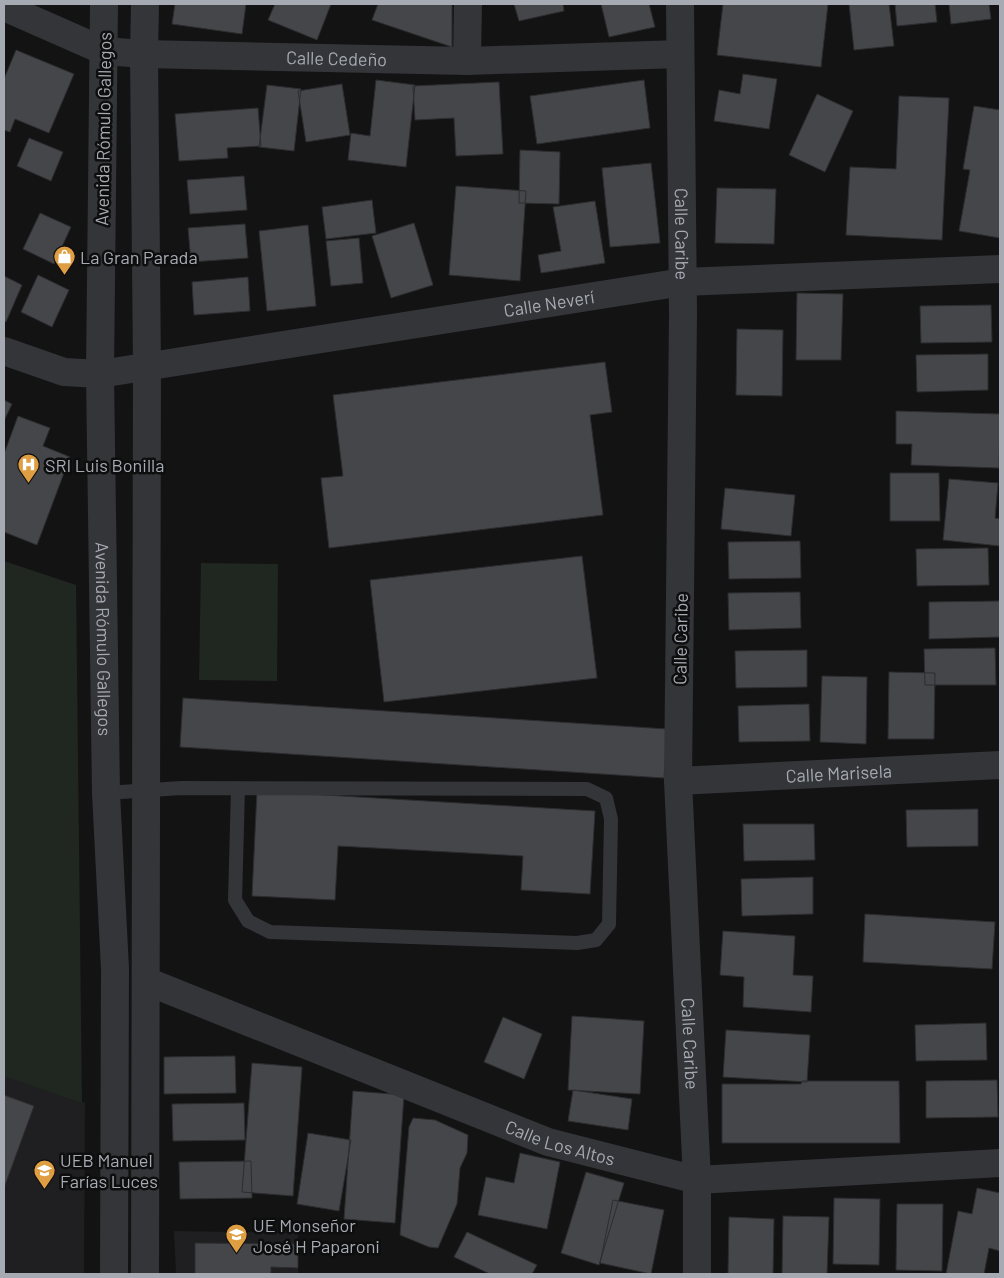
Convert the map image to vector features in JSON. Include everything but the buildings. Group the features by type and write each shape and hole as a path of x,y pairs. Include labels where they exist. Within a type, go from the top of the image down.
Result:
{"street":[{"name":"Avenida Rómulo Gallegos","path":"104,4 100,374 106,793 115,969 114,1274"},
{"path":"145,4 147,367 145,1274"},
{"path":"467,61 468,4"},
{"name":"Calle Caribe","path":"680,4 683,282 678,781 697,1180 697,1274"},
{"name":"Calle Cedeño","path":"4,6 104,51 144,54 467,61 680,54"},
{"name":"Calle Neverí","path":"4,351 64,372 100,374 683,282 1000,268"},
{"name":"Calle Marisela","path":"678,781 1000,765"},
{"name":"Calle Los Altos","path":"146,981 548,1142 697,1180 1000,1163"}],"lane":[{"path":"106,793 181,788 238,788 587,789 606,798 611,819 609,924 596,940 577,943 270,932 248,921 235,900 238,788"}],"shaded area":[{"path":"4,561 76,585 82,1103 4,1076"},
{"path":"201,563 278,564 277,681 199,680"},
{"name":"UEB Manuel Farías Luces","path":"4,1074 85,1103 84,1274 4,1274"},
{"name":"UE Monseñor José H Paparoni","path":"174,1231 298,1233 298,1274 176,1274"}],"place":[{"name":"La Gran Parada","path":"64,276"},
{"name":"SRI Luis Bonilla","path":"29,484"},
{"name":"UEB Manuel Farías Luces","path":"44,1189"},
{"name":"UE Monseñor José H Paparoni","path":"237,1254"}]}
